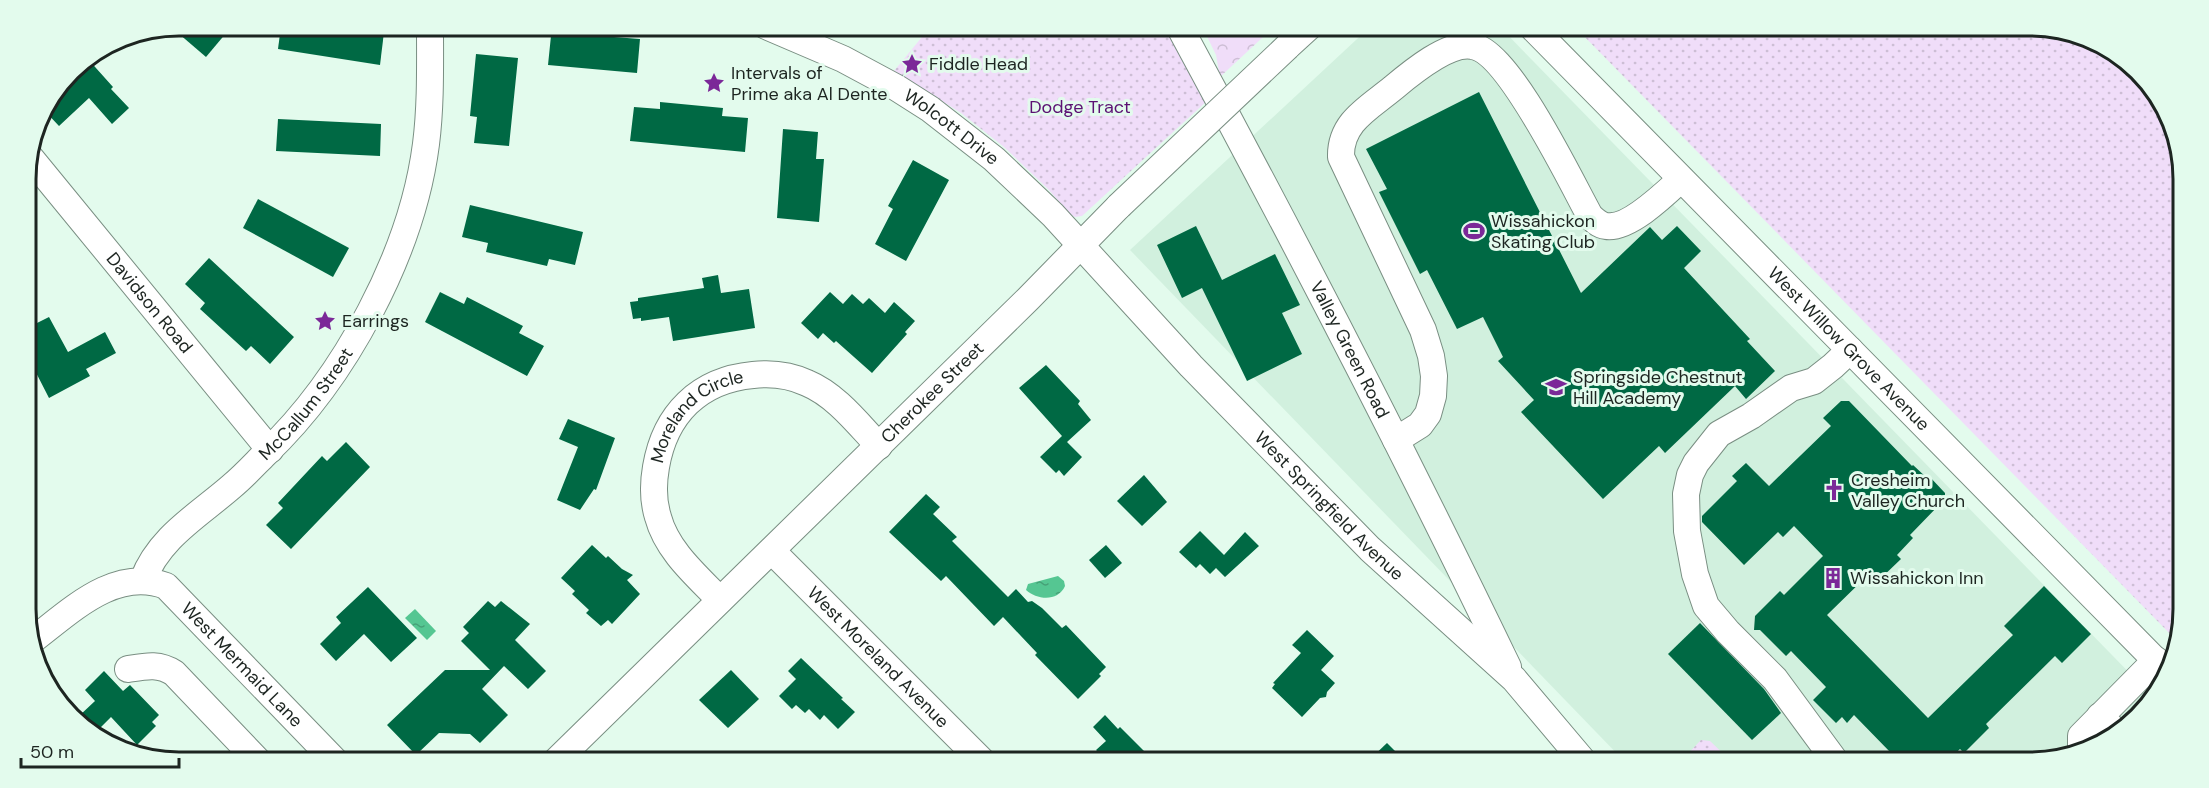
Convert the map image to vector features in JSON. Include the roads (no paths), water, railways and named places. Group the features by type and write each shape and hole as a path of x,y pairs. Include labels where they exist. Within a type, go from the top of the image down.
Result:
{"street":[{"name":"McCallum Street","path":"143,580 157,552 177,531 234,485 270,450 322,389 347,351 387,276 410,214 426,146 429,105 429,36"},
{"name":"Wolcott Drive","path":"792,36 843,59 930,109 994,159 1053,215 1080,245"},
{"name":"Valley Green Road","path":"1184,36 1270,195 1396,440 1514,679"},
{"name":"Cherokee Street","path":"565,752 879,446 1119,206 1299,36"},
{"name":"West Willow Grove Avenue","path":"1541,36 2161,665"},
{"path":"1396,440 1420,425 1428,414 1433,396 1434,376 1423,330 1341,157 1340,144 1351,123 1403,80 1439,55 1458,46 1471,45 1491,55 1509,76 1596,223 1607,227 1628,221 1653,204 1681,179"},
{"name":"Davidson Road","path":"37,165 270,450"},
{"name":"West Springfield Avenue","path":"1080,245 1199,374 1370,549 1514,679 1576,752"},
{"path":"1829,752 1775,679 1728,632 1706,606 1693,563 1686,494 1690,475 1696,462 1719,434 1751,416 1791,388 1814,381 1850,350"},
{"name":"Moreland Circle","path":"720,600 680,558 658,518 654,496 659,451 668,427 684,406 703,391 724,381 768,374 789,377 807,383 825,393 879,446"},
{"name":"West Moreland Avenue","path":"772,551 973,752"},
{"path":"39,636 102,591 119,584 143,580"},
{"name":"West Mermaid Lane","path":"143,580 166,586 174,593 326,752"},
{"path":"128,669 153,665 165,667 174,673 249,752"},
{"path":"2081,742 2081,736 2109,724 2161,665"}],"water":[{"path":"1058,576 1064,581 1065,586 1058,595 1047,598 1036,596 1026,590 1028,584"},
{"path":"415,609 436,631 427,640 405,618"}],"place":[{"name":"Fiddle Head","path":"912,64"},
{"name":"Intervals of Prime aka Al Dente","path":"714,83"},
{"name":"Wissahickon Skating Club","path":"1474,231"},
{"name":"Earrings","path":"325,321"},
{"name":"Springside Chestnut Hill Academy","path":"1556,387"},
{"name":"Cresheim Valley Church","path":"1834,490"},
{"name":"Wissahickon Inn","path":"1833,578"}],"park label":[{"name":"Dodge Tract","path":"1080,107"}]}
